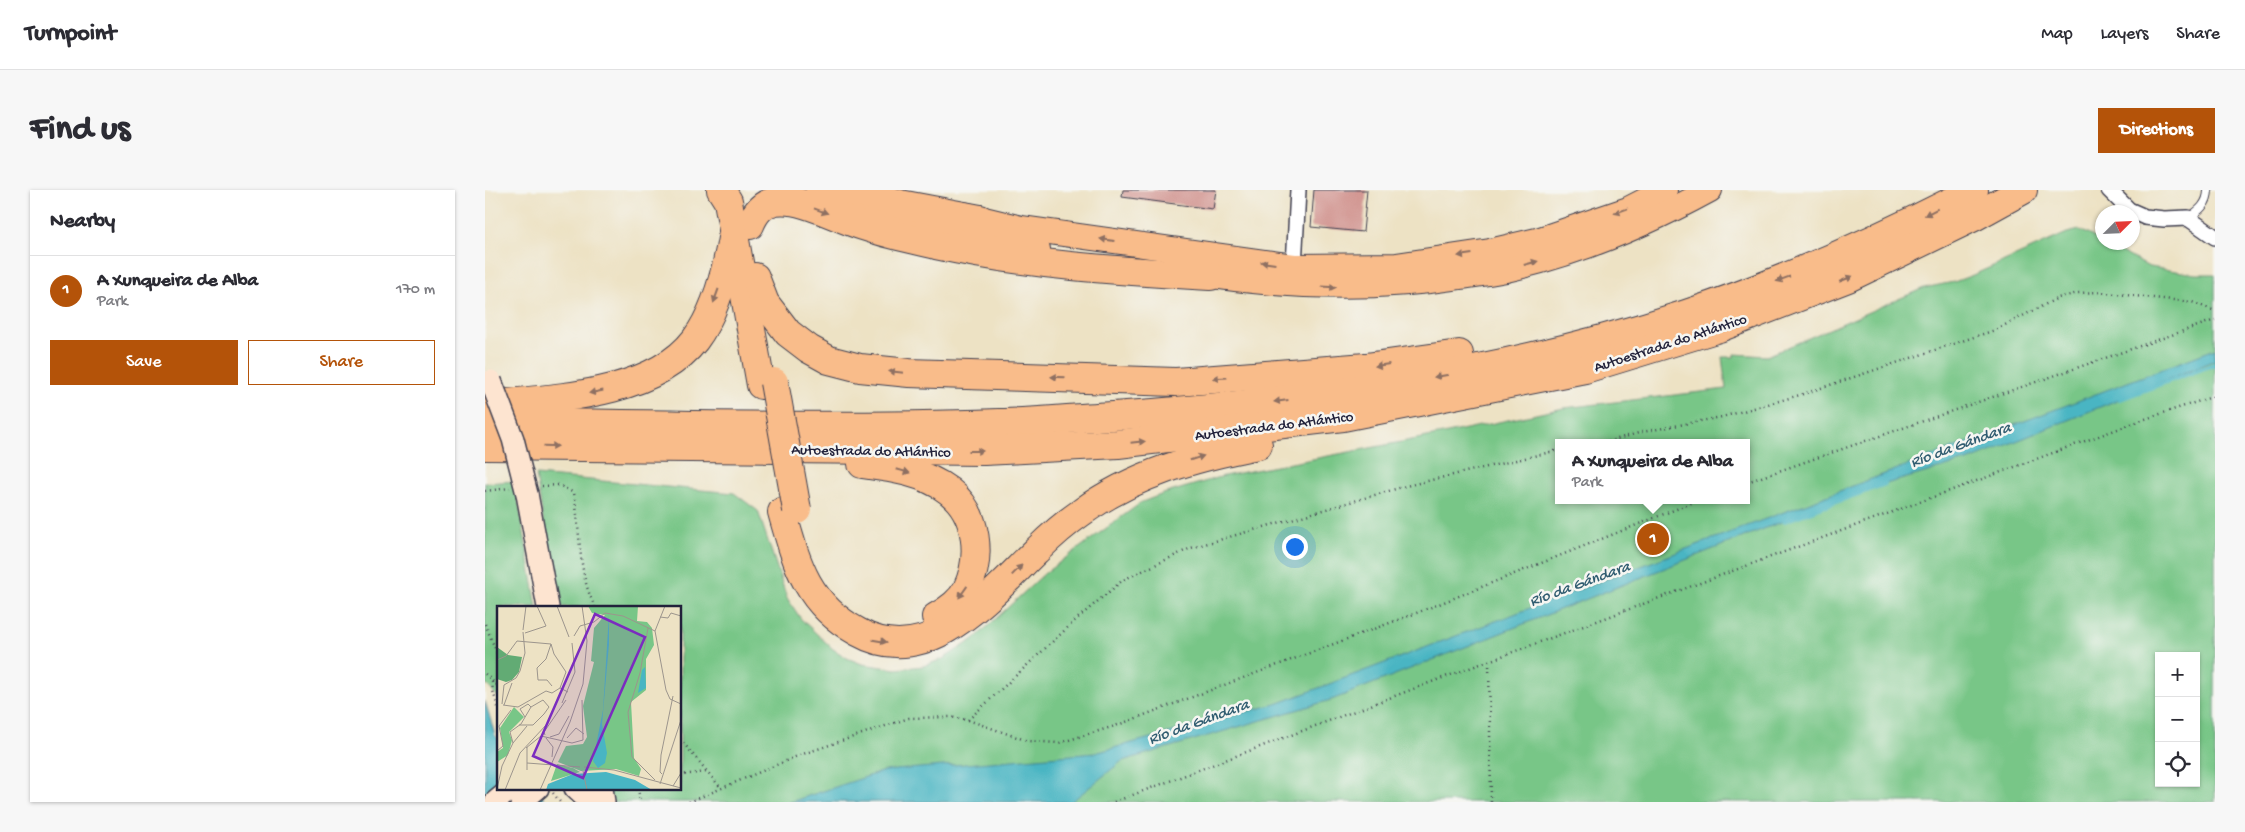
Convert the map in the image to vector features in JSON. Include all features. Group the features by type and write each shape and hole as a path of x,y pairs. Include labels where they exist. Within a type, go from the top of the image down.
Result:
{"highway":[{"path":"487,384 581,394 613,388 643,377 671,361 694,341 708,318 741,229 753,190"},
{"path":"853,190 900,204 980,220"},
{"name":"Autoestrada do Atlántico","path":"485,422 800,425 1000,423 1205,409 1309,397 1450,374 1582,344 1655,323 1790,277 1908,224 1974,190"},
{"name":"Autoestrada do Atlántico","path":"485,446 984,451 1118,444 1343,417 1585,369 1719,328 1848,278 1975,217 2023,190"},
{"path":"726,194 741,229 765,303 778,323 809,349 829,360 860,368 909,373 1185,381 1366,367 1655,323"},
{"path":"741,229 764,205 784,200 808,206 863,226 1011,260 1124,272 1210,276"},
{"path":"741,229 802,573 817,601 842,623 872,640 895,644 925,640 952,627 1000,588 1036,550 1083,512 1144,477 1213,454 1537,391 1585,369"},
{"path":"755,277 767,384"},
{"path":"612,447 653,458 847,462 896,468 925,477 950,492 967,512 973,527 977,551 974,569 966,590 944,612 927,622 897,626 879,623 850,612 835,596 821,575 790,511"}],"main road":[{"path":"818,190 871,210 938,230 1019,247 1210,276 1283,284 1365,287 1447,279 1504,270 1556,257 1669,212 1710,190"},
{"path":"884,190 980,220 1021,228 1294,266 1395,265 1490,251 1537,240 1628,208 1665,190"},
{"path":"487,384 513,439 528,489 548,606"},
{"path":"495,802 510,790"},
{"path":"521,802 536,790"},
{"path":"577,790 589,802"}],"street":[{"path":"1294,266 1298,190"},
{"path":"2109,190 2129,210 2145,217 2164,219 2188,218 2215,237"}],"lane":[{"path":"2188,218 2200,210 2208,196 2207,190"}],"path":[{"path":"1617,439 1642,432 1722,418 1800,395 1995,330 2058,298 2079,293 2097,292 2192,302 2215,311"},
{"path":"1750,481 2215,320"},
{"path":"1114,802 2141,420 2215,396"},
{"path":"968,720 1077,618 1123,580 1191,548 1406,486 1555,451"},
{"path":"485,491 559,485 574,493 579,517 581,557 589,595 594,606"},
{"path":"689,802 801,755 909,718 950,717 968,720 1028,741 1059,743 1115,726 1410,615 1689,504"},
{"path":"485,624 497,653"},
{"path":"1489,661 1491,802"},
{"path":"485,674 497,686"},
{"path":"492,682 497,705"},
{"path":"681,740 721,788"},
{"path":"681,775 707,772"},
{"path":"694,802 696,798"}],"green space":[{"path":"2080,230 2095,238 2095,250 2117,250 2149,267 2196,274 2215,274 2215,802 610,802 606,790 681,790 681,606 557,606 536,475 734,493 758,511 787,598 801,619 833,649 847,658 862,664 896,669 923,666 943,659 974,639 1045,573 1142,502 1163,494 1224,476 1438,435 1564,408 1726,389 1722,357 1734,357 1734,354 1767,356 1924,288 1954,282 2067,233"},
{"path":"515,481 537,606 497,606 497,696 485,683 485,483"}],"water":[{"path":"2215,349 2215,360 1970,460 1882,485 1789,519 1334,699 1122,761 1071,802 790,802 884,771 1095,753 1279,703"},
{"path":"485,701 497,737 497,790 538,790 546,802 485,802"}],"building":[{"path":"1123,190 1216,190 1213,209 1122,197"},
{"path":"1314,190 1367,190 1363,232 1311,227"}],"waterway":[{"name":"Río da Gándara","path":"2120,399 2215,364"},
{"name":"Río da Gándara","path":"1784,521 1885,484"}],"place":[{"name":"A Xunqueira de Alba","path":"1653,539"}]}
